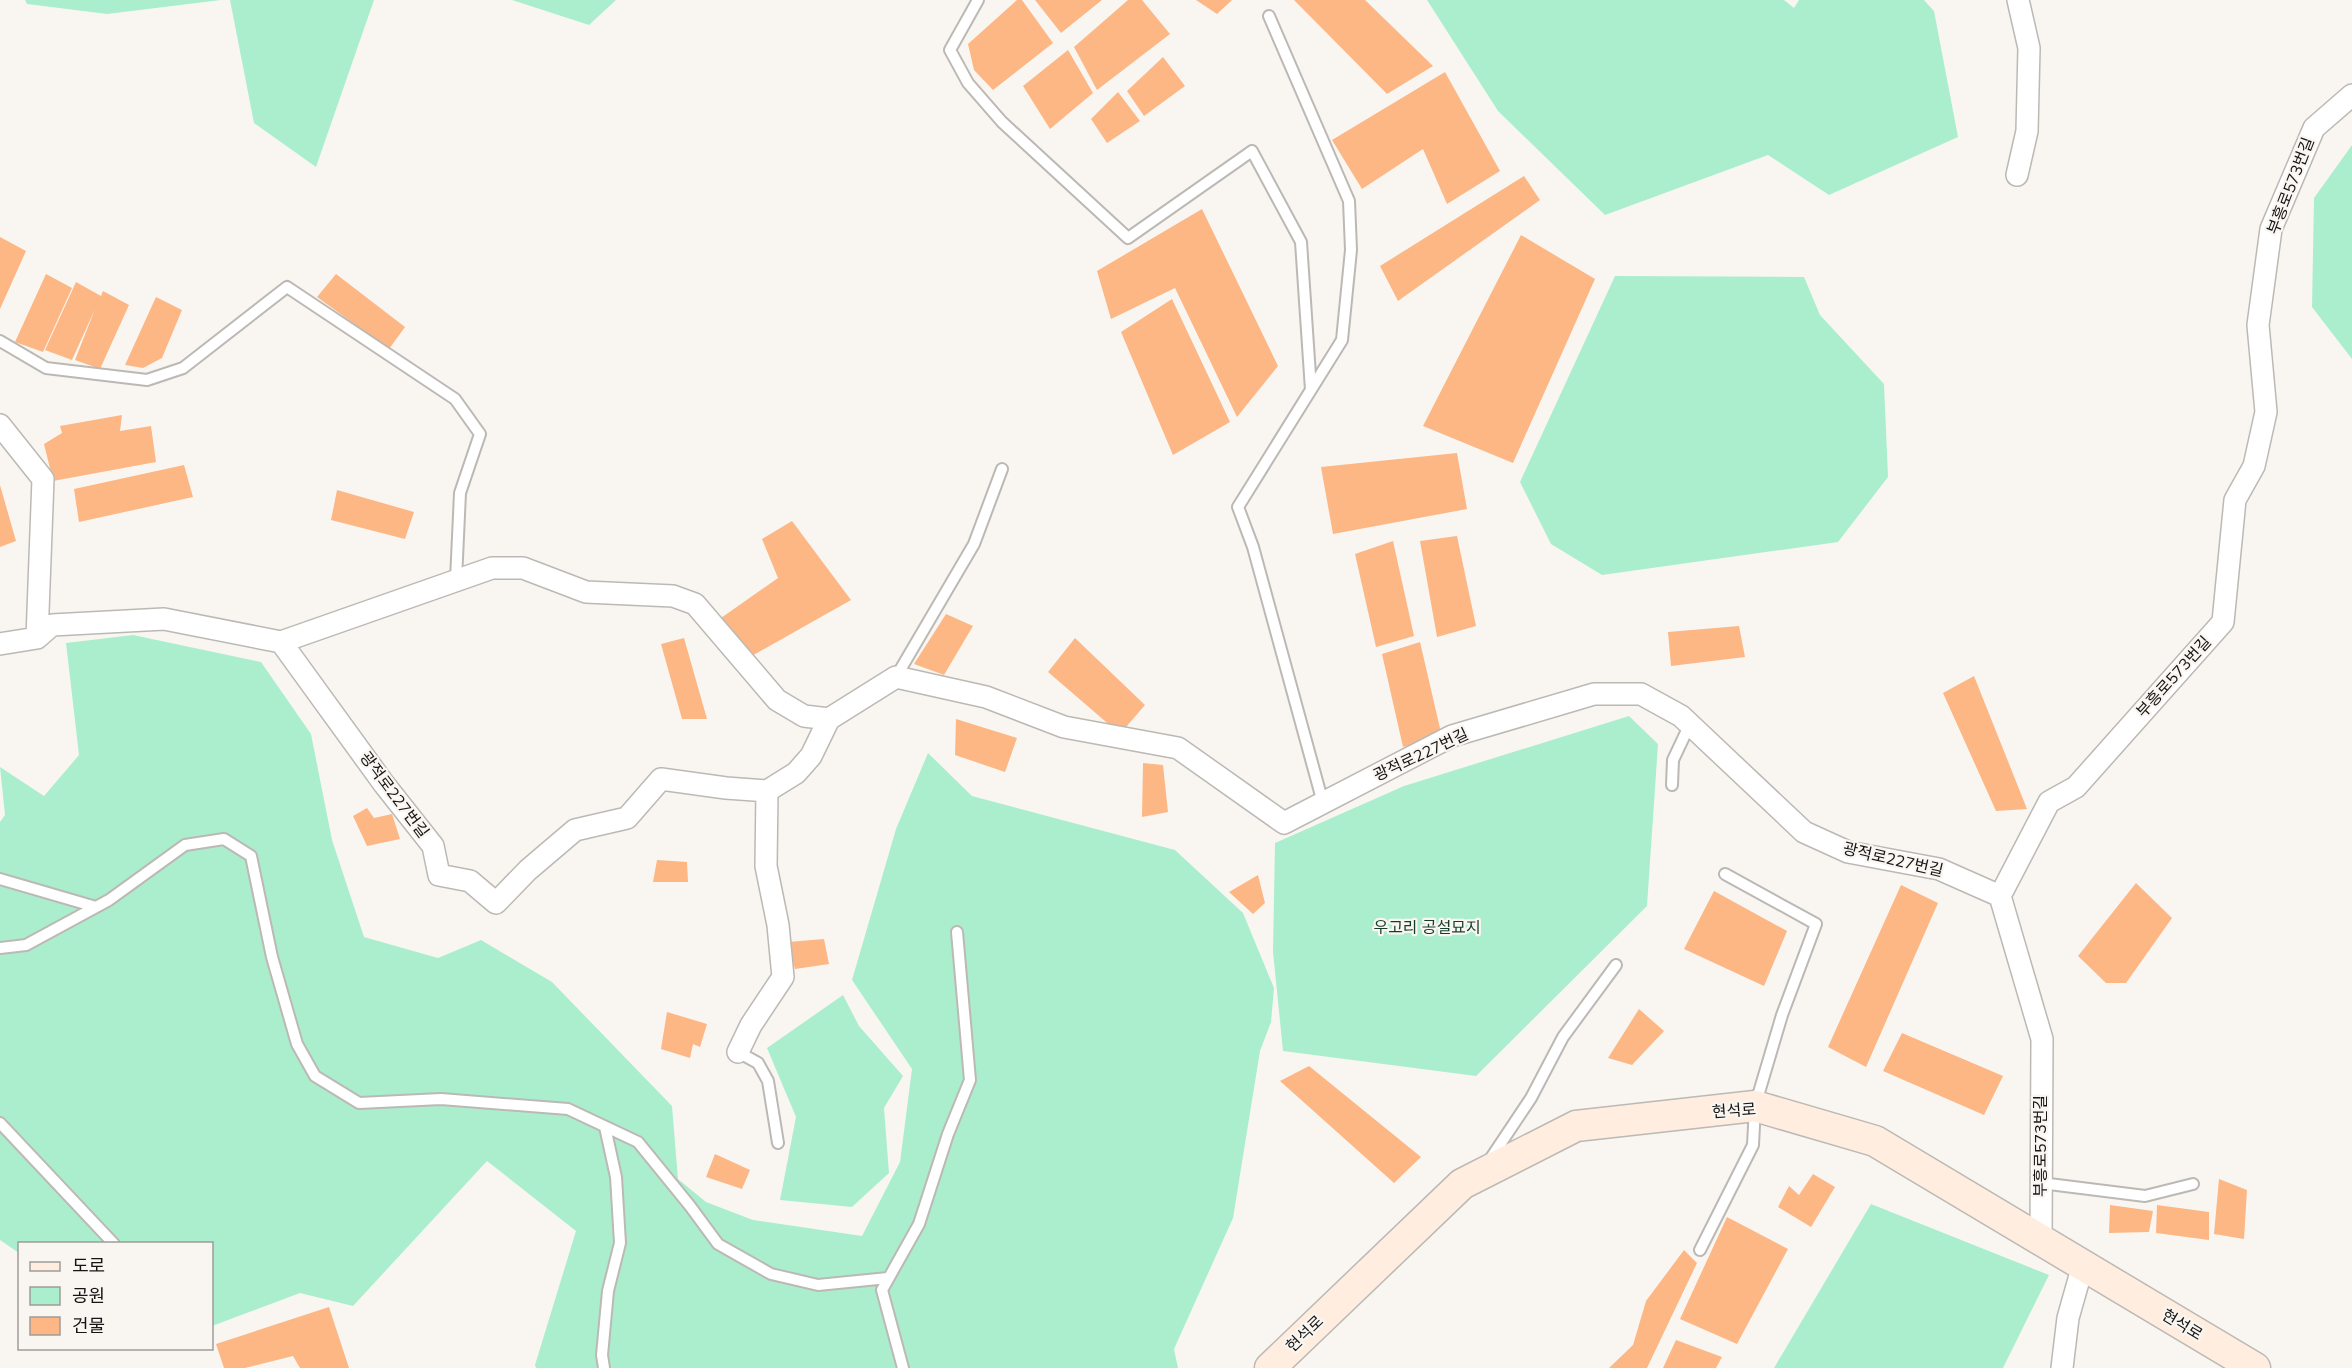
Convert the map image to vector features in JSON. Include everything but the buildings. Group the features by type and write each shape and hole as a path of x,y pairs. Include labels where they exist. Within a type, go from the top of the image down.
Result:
{"street":[{"path":"2017,175 2027,130 2029,48 2018,0"},
{"name":"부흥로573번길","path":"2041,1240 2042,1039 2000,896 2049,802 2076,787 2223,622 2235,500 2254,466 2266,412 2258,325 2271,229 2314,128 2352,95"},
{"path":"0,425 43,479 37,638"},
{"path":"0,644 37,638 52,625 164,619 281,642 492,568 523,568 586,592 673,596 695,604 777,700 804,716 829,719"},
{"name":"광적로227번길","path":"281,642 384,784 433,846 439,875 470,881 496,903 528,870 575,830 627,819 661,779 726,789 767,791"},
{"path":"738,1052 751,1025 783,977 778,925 766,866 767,791 796,773 811,756 829,719 896,677"},
{"name":"광적로227번길","path":"896,677 986,697 1064,727 1178,748 1284,823 1452,736 1594,694 1641,694 1681,716 1804,832 1848,852 1939,869 2000,896"},
{"name":"현석로","path":"1270,1368 1462,1184 1576,1126 1755,1106 1875,1141 2255,1368"},
{"path":"2062,1368 2068,1318 2083,1265"}],"lane":[{"path":"978,0 950,50 968,83 1002,122 1128,238 1252,151 1301,242 1311,390"},
{"path":"1269,16 1349,201 1351,250 1342,340 1238,507 1253,547 1323,803"},
{"path":"0,341 46,368 147,380 183,368 287,287 455,399 480,434 460,494 456,580"},
{"path":"896,677 974,544 1002,469"},
{"path":"1672,785 1673,760 1690,724"},
{"path":"0,948 26,945 96,907 185,846 224,839 251,856 272,957 297,1044 315,1076 359,1102 441,1099 568,1109 639,1142 718,1244 771,1275 818,1285 888,1278"},
{"path":"1700,1250 1753,1145 1755,1106 1782,1015 1816,924 1725,874"},
{"path":"0,879 96,907"},
{"path":"903,1368 882,1290 919,1224 948,1134 970,1080 957,932"},
{"path":"1481,1174 1531,1098 1563,1037 1616,965"},
{"path":"738,1052 758,1064 768,1081 778,1143"},
{"path":"0,1123 112,1242"},
{"path":"604,1368 602,1355 608,1292 620,1243 616,1177 606,1127"},
{"path":"2041,1183 2145,1196 2193,1184"}],"green space":[{"path":"25,0 221,0 107,14 27,4"},
{"path":"230,0 374,0 316,167 254,123"},
{"path":"512,0 616,0 589,25"},
{"path":"1427,0 1784,0 1794,8 1799,0 1924,0 1934,11 1958,137 1829,195 1768,155 1605,215 1498,111"},
{"path":"2352,145 2352,359 2312,307 2314,198"},
{"path":"1615,276 1804,277 1820,315 1884,384 1888,477 1838,542 1602,575 1551,544 1520,482"},
{"path":"133,635 261,662 311,734 332,840 364,937 438,958 481,940 552,982 672,1106 678,1179 706,1202 753,1220 862,1236 900,1162 912,1069 852,980 896,829 928,753 972,796 1175,850 1243,913 1274,988 1271,1022 1260,1051 1233,1218 1174,1349 1178,1368 536,1368 535,1365 576,1231 487,1161 353,1306 300,1293 213,1326 213,1242 18,1242 18,1252 0,1240 0,822 5,815 0,767 44,796 79,755 66,643"},
{"name":"우고리 공설묘지","path":"1629,716 1658,744 1647,906 1476,1076 1283,1051 1273,952 1275,843 1404,786"},
{"path":"843,995 859,1026 903,1076 884,1108 889,1173 852,1207 780,1200 796,1117 767,1048"},
{"path":"1871,1204 2049,1275 2003,1368 1774,1368"}]}
